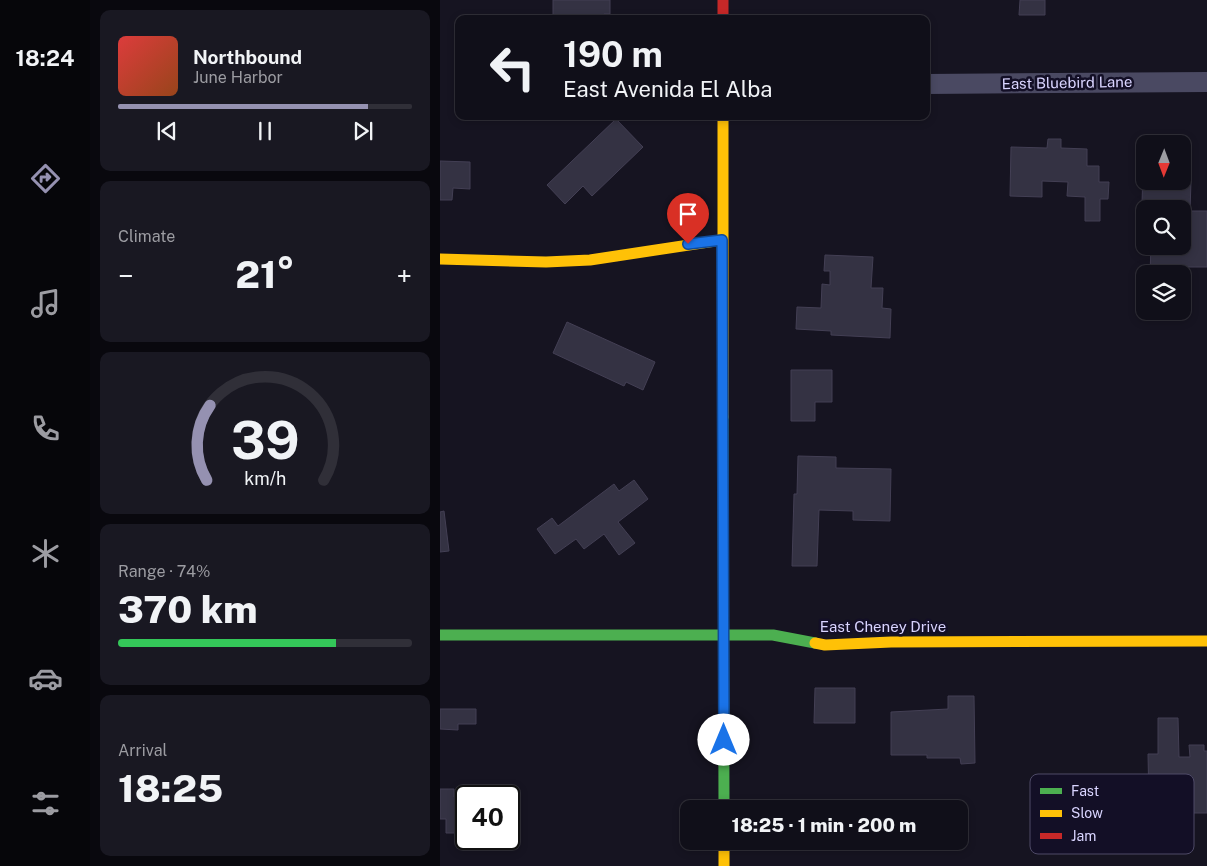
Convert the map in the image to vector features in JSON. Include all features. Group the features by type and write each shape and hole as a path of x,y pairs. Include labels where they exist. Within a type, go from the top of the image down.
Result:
{"street":[{"path":"723,0 723,15"},
{"name":"East Bluebird Lane","path":"930,84 1207,82"},
{"path":"723,120 724,800"},
{"path":"440,259 546,262 590,260 722,240"},
{"name":"East Cheney Drive","path":"440,635 725,637 773,635 825,645 891,642 1207,641"},
{"path":"724,850 724,866"}],"building":[{"path":"553,0 610,0 610,14 553,15"},
{"path":"1020,0 1045,0 1045,15 1019,15"},
{"path":"615,120 643,147 592,196 583,186 565,204 547,185"},
{"path":"1048,139 1061,139 1061,148 1087,149 1087,166 1099,166 1099,182 1109,182 1108,199 1100,199 1100,221 1085,221 1085,197 1067,196 1068,182 1042,181 1042,197 1010,196 1011,147 1047,148"},
{"path":"440,161 470,162 470,189 453,188 452,200 440,200"},
{"path":"1142,190 1191,190 1190,200 1142,200"},
{"path":"1191,211 1207,211 1207,267 1150,265 1151,255 1191,255"},
{"path":"825,255 873,257 871,288 883,288 882,308 891,309 890,338 831,335 831,331 796,329 797,307 821,308 822,284 830,285 830,271 824,271"},
{"path":"567,322 655,362 643,390 626,382 624,386 553,353"},
{"path":"791,370 832,370 832,402 815,402 815,421 791,421"},
{"path":"798,456 836,457 836,468 891,469 890,521 853,520 853,511 819,510 817,566 792,566 794,494 797,494"},
{"path":"634,480 648,499 618,522 635,543 619,555 604,534 584,549 576,539 555,554 537,529 552,518 558,526 614,484 619,491"},
{"path":"444,511 449,551 440,552 440,512"},
{"path":"815,688 855,688 855,723 814,723"},
{"path":"948,696 974,696 975,763 961,764 960,758 927,758 927,755 891,755 891,712 948,709"},
{"path":"440,709 476,709 476,724 458,724 458,730 440,729"},
{"path":"1158,718 1178,718 1179,757 1190,757 1189,745 1204,745 1204,751 1207,751 1207,813 1194,813 1194,774 1148,774 1148,754 1158,754"},
{"path":"440,789 454,789 455,833 446,833 446,819 440,819"}],"traffic: fast":[{"path":"723,417 724,800"},
{"path":"440,635 773,635 815,643"}],"traffic: slow":[{"path":"723,120 723,417"},
{"path":"440,259 546,262 590,260 722,240"},
{"path":"815,643 825,645 891,642 1207,641"},
{"path":"724,850 724,866"}],"traffic: jam":[{"path":"723,0 723,15"}],"route":[{"path":"688,244 722,240 724,740"}]}
